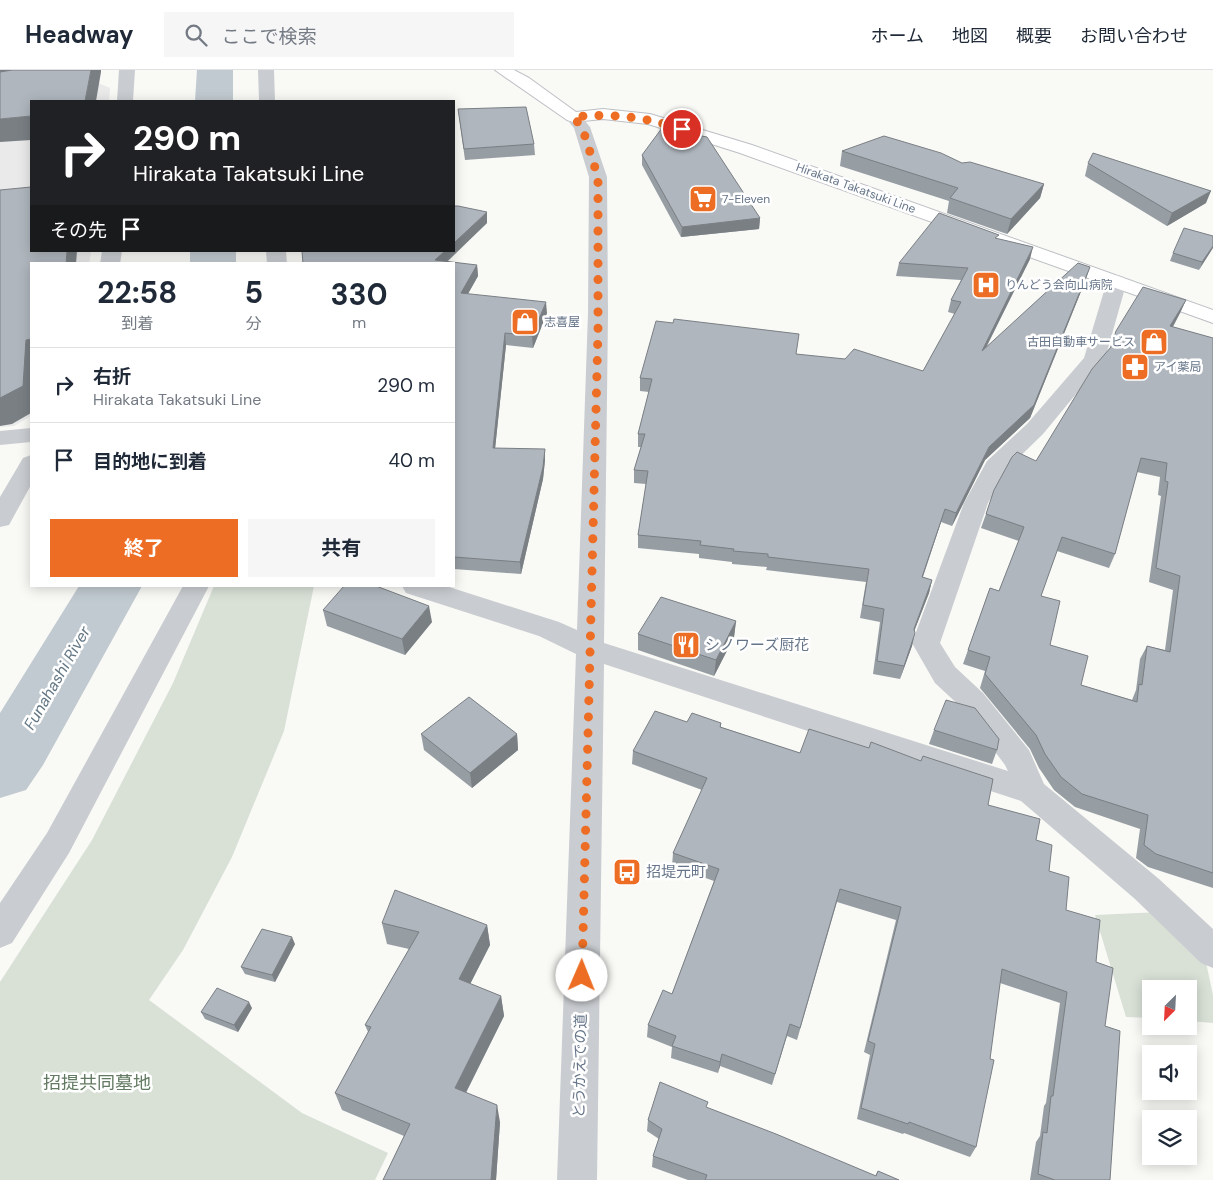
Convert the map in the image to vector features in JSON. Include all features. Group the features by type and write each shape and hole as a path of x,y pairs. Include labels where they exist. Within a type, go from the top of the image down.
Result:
{"main road":[{"path":"503,70 523,81 573,117"},
{"name":"Hirakata Takatsuki Line","path":"573,117 603,114 650,119 756,152 1213,316"}],"street":[{"path":"125,100 127,70"},
{"path":"266,70 267,100"},
{"name":"とうかえでの道","path":"573,117 582,127 598,177 598,330 577,1180"},
{"path":"1032,792 1018,759 973,701 945,675 926,643 976,503 996,466 1035,429 1094,359 1117,281"},
{"path":"0,438 30,435"},
{"path":"0,519 30,465"},
{"path":"0,932 58,842 195,587"},
{"path":"418,587 550,630 590,649 1032,792 1147,889 1213,952"}],"shaded area":[{"path":"96,82 110,88 109,100 30,100 30,252 91,252 89,262 30,262 30,417 14,426 0,427 0,97"}],"green space":[{"name":"招提共同墓地","path":"214,587 314,587 284,731 232,857 183,950 149,1000 302,1113 388,1153 375,1180 0,1180 0,982 92,840 173,683"},
{"path":"1161,912 1204,953 1213,995 1213,1023 1198,1022 1198,980 1142,980 1142,1018 1126,1017 1095,915"}],"building":[{"path":"12,70 91,70 85,100 30,100 30,116 0,119 0,72"},
{"path":"526,107 534,144 464,149 458,109"},
{"path":"662,128 707,137 760,218 682,227 642,155"},
{"path":"884,136 941,153 962,163 970,162 1044,184 1011,219 950,198 958,188 842,151"},
{"path":"1093,153 1211,191 1172,213 1088,163"},
{"path":"30,187 30,252 67,252 66,262 30,262 30,339 26,340 23,386 0,398 0,190"},
{"path":"455,206 487,212 455,242"},
{"path":"939,213 999,235 995,238 1033,247 982,351 1078,263 1090,267 1034,405 989,447 956,513 945,509 922,577 932,580 914,629 915,633 904,666 877,661 884,609 863,605 869,569 768,557 768,554 733,551 734,549 700,545 701,541 638,535 648,471 634,470 645,434 638,434 652,379 640,378 656,321 673,323 674,319 799,334 796,354 845,359 854,349 923,371 961,302 951,300 968,268 899,263"},
{"path":"1184,228 1213,236 1213,246 1202,262 1173,253"},
{"path":"302,252 444,252 435,260 452,262 303,262"},
{"path":"455,262 477,265 461,293 546,302 532,336 505,333 493,448 545,449 543,467 520,562 455,557"},
{"path":"1143,287 1186,300 1170,326 1213,338 1213,873 1156,854 1144,845 1148,815 1082,794 1061,777 1045,754 1036,735 985,674 990,657 968,650 990,588 999,591 1024,527 986,514 994,490 1012,457 1017,452 1036,461 1092,369 1111,347 1116,331","holes":["1141,458 1167,463 1165,481 1168,482 1156,568 1180,576 1170,652 1147,646 1142,685 1139,684 1137,702 1081,685 1088,656 1050,645 1060,601 1041,596 1062,537 1115,554"]},
{"path":"343,587 379,587 429,606 402,639 323,610"},
{"path":"661,597 736,621 716,660 638,634"},
{"path":"469,697 517,734 470,773 421,734"},
{"path":"946,700 975,708 999,739 997,750 934,730"},
{"path":"655,711 687,722 692,713 721,723 720,727 800,753 809,729 869,748 871,742 921,761 923,756 993,779 988,805 1040,819 1036,840 1052,845 1049,871 1069,877 1066,910 1100,920 1096,962 1113,968 1105,1026 1120,1031 1110,1180 1055,1180 1038,1174 1043,1132 1047,1133 1051,1096 1053,1096 1067,992 1002,969 990,1059 994,1060 976,1147 909,1122 908,1124 861,1108 875,1044 868,1041 901,907 840,889 800,1028 790,1024 775,1074 722,1054 720,1062 672,1046 676,1036 648,1025 663,990 672,994 719,869 673,853 707,778 633,751"},
{"path":"395,890 487,925 459,979 501,996 455,1088 497,1105 491,1180 383,1180 410,1124 335,1093 371,1027 365,1025 419,932 382,923"},
{"path":"262,929 292,937 272,975 241,967"},
{"path":"217,988 249,1002 234,1025 201,1012"},
{"path":"660,1082 708,1102 706,1107 876,1176 878,1171 899,1180 705,1180 707,1175 653,1156 662,1129 648,1120"}],"waterway":[{"name":"Funahashi River","path":"214,100 215,70"},
{"name":"Funahashi River","path":"213,252 213,262"},
{"name":"Funahashi River","path":"0,769 18,745 110,587"}],"place":[{"name":"7-Eleven","path":"703,199"},
{"name":"りんどう会向山病院","path":"986,285"},
{"name":"志喜屋","path":"525,322"},
{"name":"古田自動車サービス","path":"1154,342"},
{"name":"アイ薬局","path":"1135,367"},
{"name":"シノワーズ厨花","path":"686,645"},
{"name":"招堤元町","path":"627,872"}],"route":[{"path":"582,976 598,330 598,177 582,127 573,117 603,114 650,119 682,129"}]}
